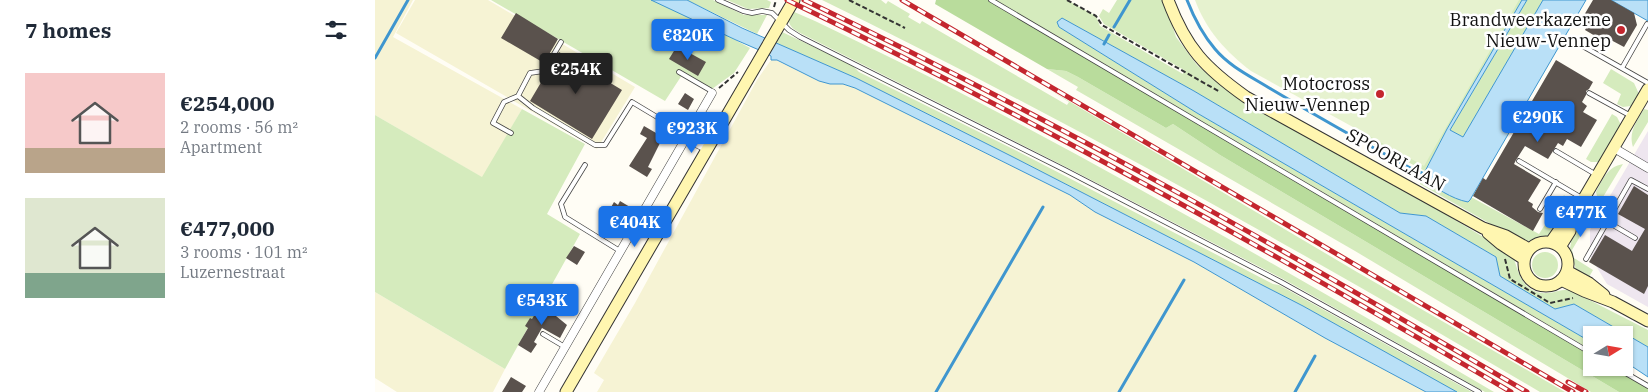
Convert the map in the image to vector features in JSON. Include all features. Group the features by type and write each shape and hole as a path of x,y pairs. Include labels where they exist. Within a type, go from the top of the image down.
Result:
{"main road":[{"path":"566,392 794,0"},
{"name":"SPOORLAAN","path":"1168,0 1189,44 1207,66 1238,92 1483,228 1506,236 1526,254"},
{"path":"1556,244 1570,230 1573,217 1648,89"},
{"path":"1539,242 1556,244 1567,258 1564,276 1550,286 1543,286 1532,281 1525,271 1526,254 1539,242"},
{"path":"1564,276 1584,291 1613,302 1648,321"}],"street":[{"path":"539,392 712,93"},
{"path":"686,137 708,149"},
{"path":"1614,148 1648,168"}],"lane":[{"path":"719,0 743,11 752,13 772,12 779,25 800,37 1065,170 1281,282 1479,392"},
{"path":"991,0 1583,348"},
{"path":"1622,68 1647,24"},
{"path":"511,133 493,123 504,102 518,96 531,73 543,71 561,42"},
{"path":"1579,44 1648,83"},
{"path":"679,72 712,93"},
{"path":"1589,93 1632,117"},
{"path":"518,96 533,108 595,145 605,145 632,102 686,137"},
{"path":"1556,151 1598,176"},
{"path":"1519,161 1556,182 1608,222 1635,238"},
{"path":"585,165 561,204 565,217 620,251"},
{"path":"1586,259 1631,180 1648,189"},
{"path":"1541,209 1556,182"},
{"path":"543,334 565,347"},
{"path":"1631,376 1648,386"}],"path":[{"path":"849,0 905,28"},
{"path":"1067,0 1097,16 1102,25 1221,93"},
{"path":"712,93 740,70"},
{"path":"1503,252 1511,279 1550,303 1573,298"}],"shaded area":[{"path":"375,0 413,0 393,37 522,109 483,178 375,115"},
{"path":"415,0 488,0 635,87 597,149 396,33"},
{"path":"774,59 819,81 830,84 843,84 855,88 1070,195 1095,212 1194,262 1325,338 1426,392 597,392 604,380 594,373 635,303 757,80 771,60"},
{"path":"1648,131 1648,307 1607,284 1590,256 1590,230"},
{"path":"375,292 505,369 493,392 397,392 375,378"}],"green space":[{"path":"491,0 662,0 750,48 734,73 712,89 682,75 665,101"},
{"path":"687,0 713,0 744,15 767,15 757,34"},
{"path":"727,0 767,0 771,2 769,8 748,9"},
{"path":"822,0 881,0 886,4 888,1 910,14 908,17 920,24 922,21 1067,105 1069,102 1050,90 1357,272 1565,392 1540,392 1363,289 1185,189 1005,92"},
{"path":"936,0 988,0 1583,350 1583,371 1220,155 1173,124 1166,128 1066,71 1047,69 935,4"},
{"path":"995,0 1067,0 1096,16 1100,26 1183,74 1184,70 1104,24 1099,16 1103,9 1109,13 1117,0 1164,0 1176,37 1197,65 1237,98 1409,192 1513,255 1517,269 1527,287 1539,293 1570,290 1648,330 1648,347 1633,338 1633,326 1612,326 1574,304 1555,309 1500,276 1496,257 1426,216 1400,213 1194,91 1062,18 1059,27 1197,113 1583,337 1583,345"},
{"name":"Motocross Nieuw-Vennep","path":"1195,0 1519,0 1424,166 1251,71 1218,40 1205,21"},
{"path":"1499,0 1522,0 1447,129 1425,171 1358,136 1365,134 1414,152"},
{"path":"1527,0 1543,0 1463,137 1450,130"},
{"path":"792,11 920,72 1047,138 1239,245 1494,392 1485,392 1283,279 802,34 790,25 789,19"},
{"path":"780,31 852,65 859,72 1017,151 1273,284 1279,285 1472,392 1456,392 1303,306 1013,157 856,78 776,43 781,34 779,33"},
{"path":"1047,69 1066,71 1166,128 1173,124 1220,155 1583,371 1583,376 1592,376 1619,392 1591,392 1355,251 1076,90 1078,87"},
{"path":"1611,69 1634,83 1639,94 1631,106 1623,107 1617,104 1621,94 1603,83"},
{"path":"522,109 585,144 547,214 580,234 505,369 375,292 375,115 482,177"},
{"path":"1644,109 1648,110 1648,122 1633,147 1632,132"},
{"path":"1612,114 1617,117 1621,125 1599,162 1591,162 1586,159"},
{"path":"1623,164 1600,202 1596,192 1603,178 1613,168"},
{"path":"1421,179 1458,199 1470,200 1471,197 1539,234 1564,195 1573,205 1556,229 1547,236 1529,241 1519,240 1420,184"},
{"path":"1586,221 1588,223 1572,250 1574,258 1593,270 1588,279 1576,270 1570,248 1578,222"},
{"path":"1545,252 1554,256 1558,265 1554,274 1545,278 1536,274 1532,265 1536,256"},
{"path":"1592,376 1627,376 1648,388 1648,392 1619,392"}],"water":[{"path":"651,0 687,0 742,28 856,78 1303,306 1457,392 1426,392 1325,338 1194,262 1095,212 1070,195 855,88 843,84 830,84 819,81 777,60 771,60 771,56 766,53"},
{"path":"1522,0 1527,0 1450,130 1463,137 1543,0 1586,0 1468,202 1450,196 1421,179 1447,129"},
{"path":"1611,0 1648,0 1648,21"},
{"path":"1062,18 1194,91 1400,213 1426,216 1496,257 1500,276 1555,309 1574,304 1612,326 1583,326 1583,337 1197,113 1059,27 1057,22"},
{"path":"1633,338 1648,347 1648,377 1633,367"}],"building":[{"path":"1593,0 1611,0 1634,13 1637,25 1624,47 1609,39 1607,43 1585,30 1587,26 1580,22"},
{"path":"516,13 558,39 544,63 501,38"},
{"path":"677,46 706,62 698,76 669,59"},
{"path":"559,52 622,90 592,139 530,101"},
{"path":"1556,60 1593,82 1586,91 1582,102 1587,106 1583,112 1597,120 1581,147 1567,139 1563,146 1558,143 1548,159 1525,146 1516,160 1514,164 1541,180 1528,201 1533,204 1532,207 1538,212 1543,213 1533,231 1473,196 1483,178 1486,180"},
{"path":"685,93 694,99 688,110 678,104"},
{"path":"644,126 663,137 648,167 652,169 647,177 629,166 647,138 640,134"},
{"path":"1634,186 1648,195 1648,286 1644,294 1589,262 1605,235 1632,251 1645,229 1618,214"},
{"path":"620,201 630,207 622,220 613,214 614,212 610,209 614,202 618,205"},
{"path":"574,246 585,252 577,265 566,258"},
{"path":"542,303 553,309 561,306 556,316 567,325 560,338 542,328 534,342 537,344 531,353 518,345 528,328 525,326"},
{"path":"511,377 526,386 522,392 502,392"}],"waterway":[{"path":"375,58 408,0"},
{"path":"1114,27 1130,0"},
{"path":"1187,0 1207,38 1215,49 1234,66 1342,130 1414,170 1427,175"},
{"path":"1104,44 1109,35"},
{"path":"936,392 1043,207"},
{"path":"1119,392 1184,280"},
{"path":"1295,392 1315,356"}],"railway":[{"path":"787,0 971,92 1153,188 1511,392"},
{"path":"804,0 988,91 1170,188 1527,392"},
{"path":"902,0 1573,392"},
{"path":"1568,382 1586,392"}],"place":[{"name":"Brandweerkazerne Nieuw-Vennep","path":"1621,30"},
{"name":"Motocross Nieuw-Vennep","path":"1380,94"}]}
